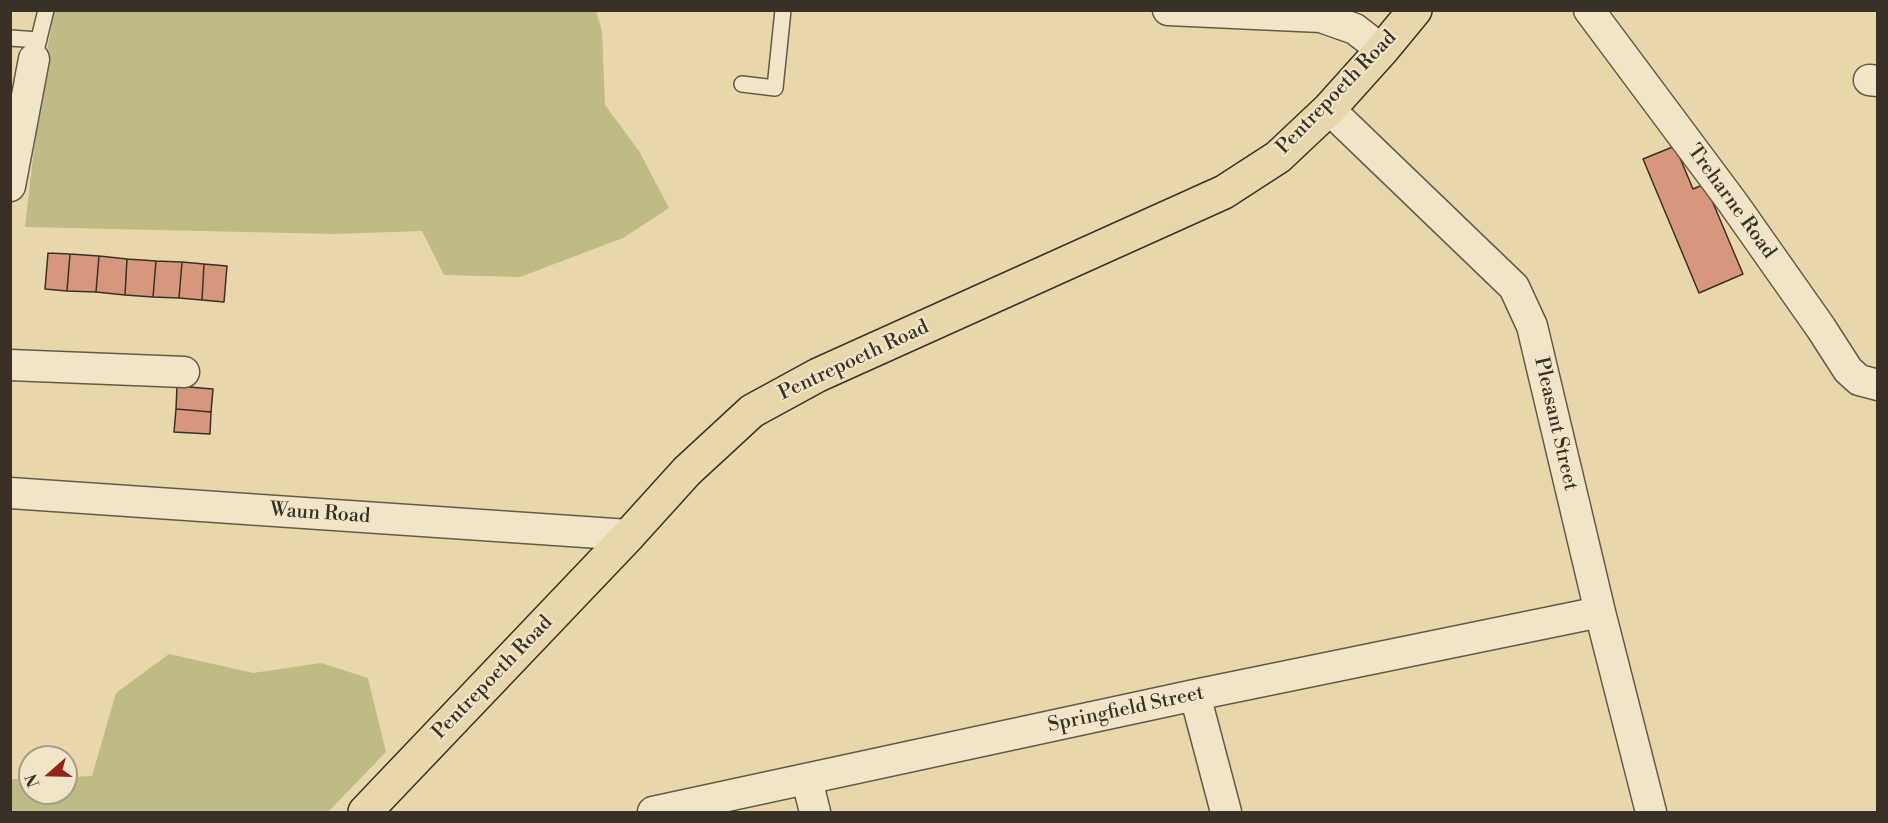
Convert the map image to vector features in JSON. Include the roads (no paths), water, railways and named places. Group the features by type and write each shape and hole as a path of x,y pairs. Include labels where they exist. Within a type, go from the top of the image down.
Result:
{"main road":[{"name":"Pentrepoeth Road","path":"365,813 687,471 752,411 818,375 1224,192 1278,157 1329,109 1415,10"}],"street":[{"path":"1168,10 1321,17 1355,29 1382,50"},
{"name":"Treharne Road","path":"1589,10 1733,203 1848,370 1859,380 1878,385"},
{"path":"12,167 36,50"},
{"name":"Pleasant Street","path":"1329,109 1514,287 1532,326 1600,612 1651,813"},
{"path":"10,365 184,372"},
{"name":"Waun Road","path":"10,493 629,535"},
{"name":"Springfield Street","path":"653,813 1196,695 1600,612"},
{"path":"1196,695 1226,813"},
{"path":"807,780 815,813"}],"lane":[{"path":"10,38 36,50 46,10"},
{"path":"742,84 775,88 783,10"}]}
